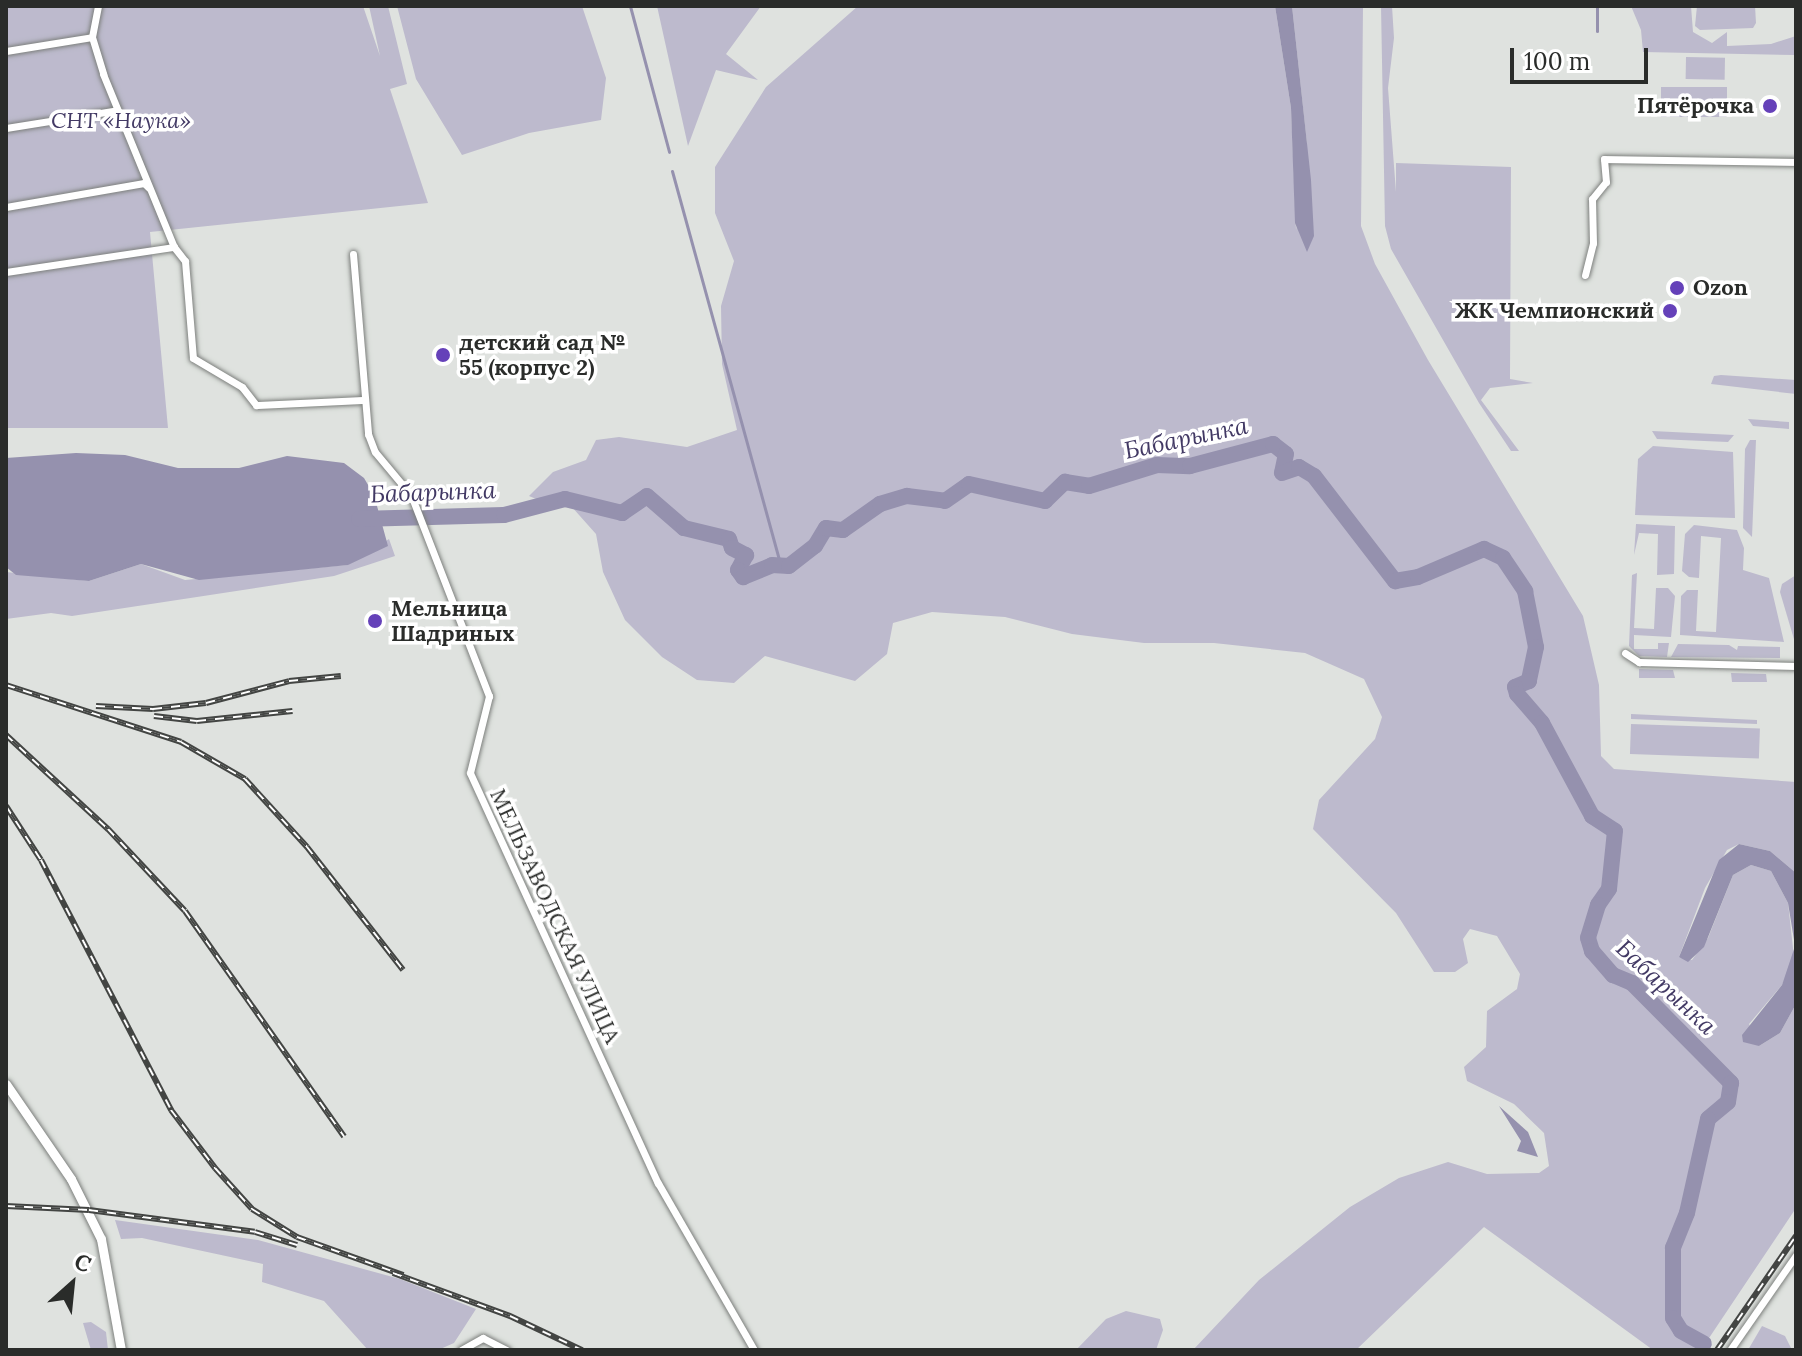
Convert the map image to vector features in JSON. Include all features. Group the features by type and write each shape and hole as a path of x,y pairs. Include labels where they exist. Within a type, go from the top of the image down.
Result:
{"street":[{"path":"98,6 92,37 148,187 174,247 185,261 193,358 242,387 256,405 364,400"},
{"path":"6,51 92,37"},
{"path":"6,128 118,110"},
{"path":"1585,275 1593,243 1592,199 1606,182 1604,159 1796,162"},
{"path":"6,207 144,183 148,187"},
{"path":"6,272 174,247"},
{"name":"МЕЛЬЗАВОДСКАЯ УЛИЦА","path":"353,254 364,400 371,445 404,482 423,535 471,640 489,696 470,773 658,1183 754,1350"},
{"path":"1625,653 1639,662 1796,666"},
{"path":"6,1084 71,1179 101,1239 121,1350"},
{"path":"1730,1350 1796,1255"},
{"path":"461,1350 483,1338 507,1350"}],"green space":[{"name":"СНТ «Наука»","path":"6,6 363,6 380,56 369,6 388,6 407,84 390,89 428,203 150,232 168,428 6,428"},
{"path":"397,6 582,6 606,78 601,120 529,133 462,155 416,79"},
{"path":"657,6 761,6 726,54 758,80 716,70 688,146"},
{"path":"858,6 1275,6 1291,108 1296,230 1307,144 1292,6 1363,6 1361,226 1375,264 1428,360 1583,616 1599,685 1601,756 1614,769 1796,782 1796,873 1770,851 1739,844 1727,850 1705,888 1679,957 1692,960 1708,938 1733,875 1751,865 1771,871 1788,903 1794,957 1782,985 1749,1024 1759,1046 1780,1033 1796,1004 1796,1208 1701,1350 1653,1350 1484,1227 1356,1350 1193,1350 1259,1280 1350,1207 1399,1178 1448,1162 1487,1174 1539,1173 1549,1166 1544,1133 1514,1104 1467,1081 1464,1067 1486,1047 1487,1011 1517,989 1520,974 1497,936 1470,929 1463,939 1468,963 1455,972 1434,972 1396,913 1313,829 1319,800 1375,739 1382,717 1364,679 1305,653 1214,643 1144,643 1072,634 1005,617 932,612 893,623 887,654 855,681 765,656 734,683 697,680 662,657 625,620 603,572 596,534 571,506 553,506 529,496 553,472 586,460 596,440 619,437 687,447 737,430 722,364 721,306 734,261 715,213 715,167 766,87"},
{"path":"1381,6 1392,6 1394,38 1388,88 1396,192 1396,163 1511,167 1510,379 1533,383 1490,388 1481,400 1519,451 1511,451 1479,403 1391,249 1385,226"},
{"path":"1631,6 1691,6 1693,32 1712,43 1727,32 1727,46 1771,44 1796,36 1796,74 1795,55 1643,52 1641,30"},
{"path":"1697,6 1755,6 1756,23 1753,28 1700,30 1695,26"},
{"path":"1686,57 1725,58 1725,80 1686,79"},
{"path":"1661,87 1727,87 1727,117 1661,117"},
{"path":"1714,376 1796,380 1796,394 1711,384"},
{"path":"1748,419 1789,422 1789,429 1753,426"},
{"path":"1652,431 1734,435 1728,442 1657,439"},
{"path":"1750,440 1756,440 1752,537 1743,528 1745,449"},
{"path":"1653,446 1733,452 1735,518 1635,515 1638,459"},
{"path":"1636,524 1675,526 1674,574 1657,575 1658,534 1639,533 1634,555"},
{"path":"1694,525 1737,530 1744,548 1743,570 1769,578 1784,642 1680,635 1681,596 1687,590 1698,590 1696,631 1716,632 1721,538 1701,536 1699,578 1689,577 1682,571 1685,534"},
{"path":"389,539 395,556 334,576 72,616 51,613 6,619 6,572 89,581 141,564 185,580 347,565"},
{"path":"1637,573 1634,628 1654,629 1656,588 1668,588 1675,596 1671,637 1634,635 1634,649 1658,649 1658,643 1669,643 1667,657 1639,656 1629,646 1632,575"},
{"path":"1796,575 1796,646 1780,592 1782,584"},
{"path":"1678,644 1729,645 1737,650 1738,646 1780,647 1780,658 1671,657"},
{"path":"1639,669 1673,670 1675,678 1639,678"},
{"path":"1731,673 1766,674 1767,682 1732,682"},
{"path":"1631,714 1757,720 1757,724 1631,719"},
{"path":"1631,724 1760,729 1759,758 1630,754"},
{"path":"115,1220 258,1240 400,1279 476,1309 454,1343 438,1350 368,1350 324,1301 262,1282 263,1264 142,1238 121,1239"},
{"path":"1126,1311 1160,1319 1163,1330 1156,1350 1076,1350 1106,1319"},
{"path":"91,1322 106,1332 108,1350 91,1350 83,1323"},
{"path":"1762,1326 1785,1336 1792,1350 1748,1350"}],"shaded area":[{"path":"1275,6 1292,6 1311,180 1314,236 1307,252 1295,223 1291,108"},
{"path":"76,453 125,455 178,468 239,468 287,456 344,463 364,478 374,495 388,546 348,565 199,580 141,564 89,581 16,575 6,567 6,458"},
{"path":"1739,844 1770,851 1796,873 1796,1004 1780,1033 1759,1046 1743,1042 1742,1035 1782,985 1795,946 1788,903 1771,871 1751,865 1733,875 1704,947 1688,962 1679,957 1719,860"},
{"path":"1499,1106 1528,1132 1538,1157 1517,1151 1521,1141"}],"waterway":[{"path":"630,6 669,152"},
{"path":"1597,6 1597,31"},
{"path":"672,171 781,566"},
{"name":"Бабарынка","path":"359,519 504,515 565,499 622,513 647,496 684,528 729,539 732,548 746,555 738,570 743,577 772,565 789,566 815,546 826,528 843,530 880,504 907,496 945,501 969,484 1045,501 1065,482 1089,486 1157,465 1190,466 1273,444 1286,454 1282,473 1299,467 1314,476 1395,581 1418,577 1484,549 1503,558 1525,591 1536,647 1529,681 1515,687 1517,694 1542,723 1592,816 1615,831 1609,889 1598,905 1588,938 1592,951 1613,975 1632,983 1731,1083 1728,1102 1708,1119 1687,1213 1673,1248 1673,1318 1681,1331 1704,1344"}],"railway":[{"path":"96,706 153,709 206,703 289,681 341,676"},
{"path":"6,685 181,742 245,779 307,847 403,970"},
{"path":"154,716 197,721 292,711"},
{"path":"6,735 108,829 185,911 344,1136"},
{"path":"6,806 41,860 171,1110 215,1168 252,1209 297,1237 403,1275"},
{"path":"6,1206 89,1210 255,1232 297,1245"},
{"path":"1717,1350 1796,1236"},
{"path":"393,1273 510,1316 582,1350"}],"place":[{"name":"Пятёрочка","path":"1770,106"},
{"name":"Ozon","path":"1677,288"},
{"name":"ЖК Чемпионский","path":"1670,311"},
{"name":"детский сад № 55 (корпус 2)","path":"443,355"},
{"name":"Мельница Шадриных","path":"375,621"}]}
